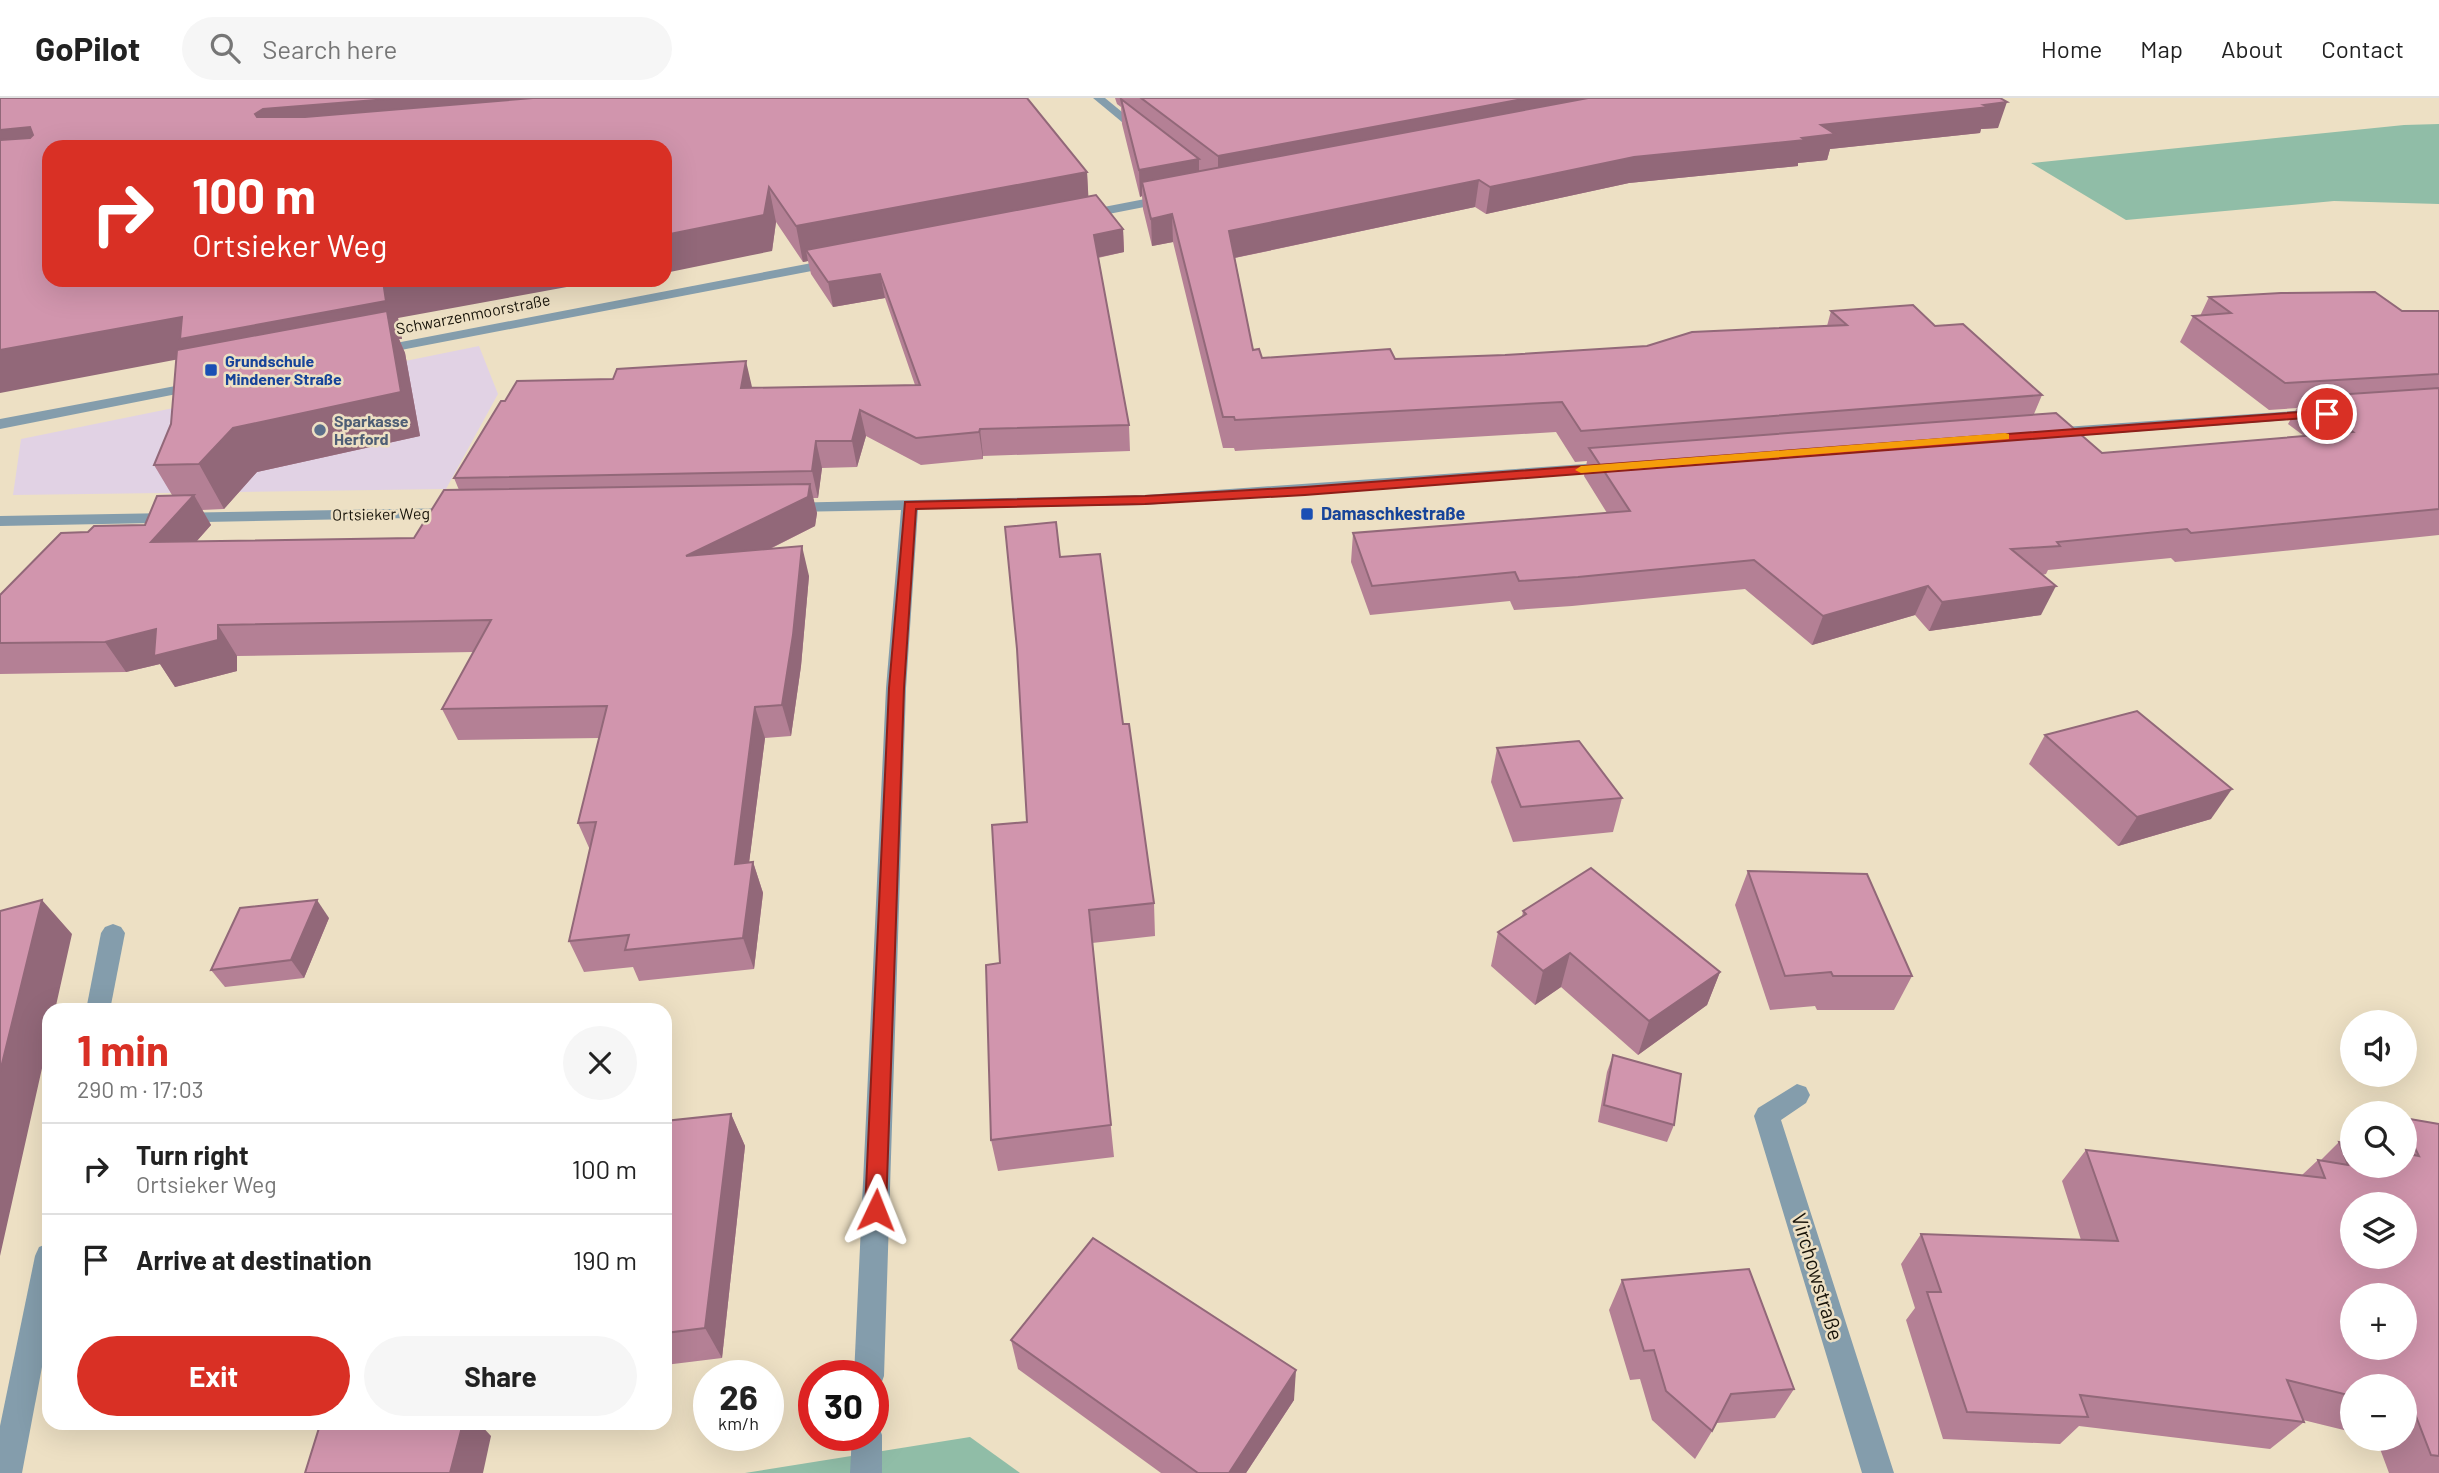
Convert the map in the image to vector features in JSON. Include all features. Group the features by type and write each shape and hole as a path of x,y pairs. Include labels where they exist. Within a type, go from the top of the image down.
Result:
{"street":[{"path":"1098,98 1150,139"},
{"path":"1067,218 1188,194"},
{"name":"Schwarzenmoorstraße","path":"365,353 851,259"},
{"path":"0,424 216,382"},
{"path":"2037,434 2337,413"},
{"path":"772,507 1171,499 1623,466"},
{"path":"870,1360 896,688 910,505"},
{"name":"Ortsieker Weg","path":"0,521 480,512"},
{"path":"99,1003 113,933"},
{"name":"Virchowstraße","path":"1797,1095 1767,1116 1878,1473"},
{"path":"6,1473 42,1291"},
{"path":"866,1473 867,1451"}],"shaded area":[{"path":"479,346 498,394 446,489 13,495 21,439"}],"green space":[{"path":"2439,124 2439,204 2334,201 2126,220 2031,163 2404,125"},
{"path":"970,1437 1020,1473 745,1473 889,1451"}],"building":[{"path":"0,98 401,98 263,109 255,114 257,117 305,117 533,98 1027,98 1087,172 796,226 769,187 764,215 672,234 672,140 42,140 42,287 384,287 386,301 180,339 182,317 0,350 0,140 30,138 33,135 30,127 0,130"},
{"path":"1141,98 1528,98 1218,156"},
{"path":"1588,98 2000,98 2007,102 1984,105 1989,107 1821,125 1835,134 1802,138 1805,140 1634,157 1490,187 1479,180 1229,231 1253,350 1259,349 1262,358 1390,349 1395,359 1647,346 1692,332 1847,325 1831,311 1913,305 1935,326 1963,324 2042,395 1581,431 1562,402 1235,420 1234,417 1223,417 1172,214 1151,219 1142,182"},
{"path":"1121,99 1199,159 1139,170"},
{"path":"1096,195 1123,229 1094,235 1129,425 980,429 979,432 916,438 860,410 852,441 816,441 812,471 454,478 501,401 505,401 517,381 613,379 617,369 746,361 741,388 920,385 880,274 828,282 806,250"},
{"path":"2375,292 2402,311 2439,311 2439,374 2285,383 2193,316 2231,313 2209,297"},
{"path":"387,311 401,392 233,428 199,464 154,465 171,424 177,350"},
{"path":"2439,388 2439,509 2191,533 2187,529 2057,542 2060,546 2011,549 2056,586 1942,602 1928,586 1823,616 1754,560 1578,577 1519,581 1515,572 1372,586 1353,533 1630,511 1589,448 2056,413 2102,453 2353,432 2304,397"},
{"path":"810,484 808,497 686,556 802,546 793,635 782,705 755,707 735,864 753,862 743,938 625,950 629,935 569,941 596,822 578,823 607,706 442,709 491,620 218,625 218,640 154,656 156,629 105,642 0,643 0,595 61,533 88,532 94,526 145,525 157,496 194,495 151,542 414,538 444,490"},
{"path":"1056,522 1060,557 1100,554 1123,724 1129,724 1154,903 1089,910 1111,1125 991,1140 986,965 1000,963 992,825 1027,822 1017,649 1005,527"},
{"path":"2137,711 2232,789 2137,817 2045,735"},
{"path":"1579,741 1622,798 1521,807 1497,748"},
{"path":"1591,868 1720,972 1649,1021 1570,953 1543,971 1498,932 1526,914 1523,911"},
{"path":"1748,871 1867,874 1912,976 1833,976 1831,972 1785,976"},
{"path":"42,900 0,1072 0,911"},
{"path":"317,900 291,960 211,970 240,908"},
{"path":"1613,1055 1681,1074 1674,1125 1604,1105"},
{"path":"731,1114 705,1328 672,1332 672,1120"},
{"path":"2417,1120 2439,1124 2439,1456 2431,1455 2417,1419 2417,1374 2340,1374 2340,1393 2287,1380 2304,1422 2080,1395 2088,1417 1967,1412 1927,1292 1941,1292 1921,1234 2118,1241 2086,1150 2325,1178 2318,1160 2340,1164 2340,1178 2417,1178"},
{"path":"1093,1238 1296,1370 1229,1473 1198,1473 1011,1340"},
{"path":"1749,1269 1794,1389 1731,1394 1712,1431 1666,1391 1654,1350 1644,1351 1622,1280"},
{"path":"318,1430 461,1430 450,1473 305,1473"}],"slow traffic":[{"path":"1581,470 2005,437"}],"place":[{"name":"Grundschule Mindener Straße","path":"211,370"},
{"name":"Sparkasse Herford","path":"320,430"},
{"name":"Damaschkestraße","path":"1307,514"}],"route":[{"path":"876,1210 896,688 910,505 1145,500 1305,491 2327,414"}]}
